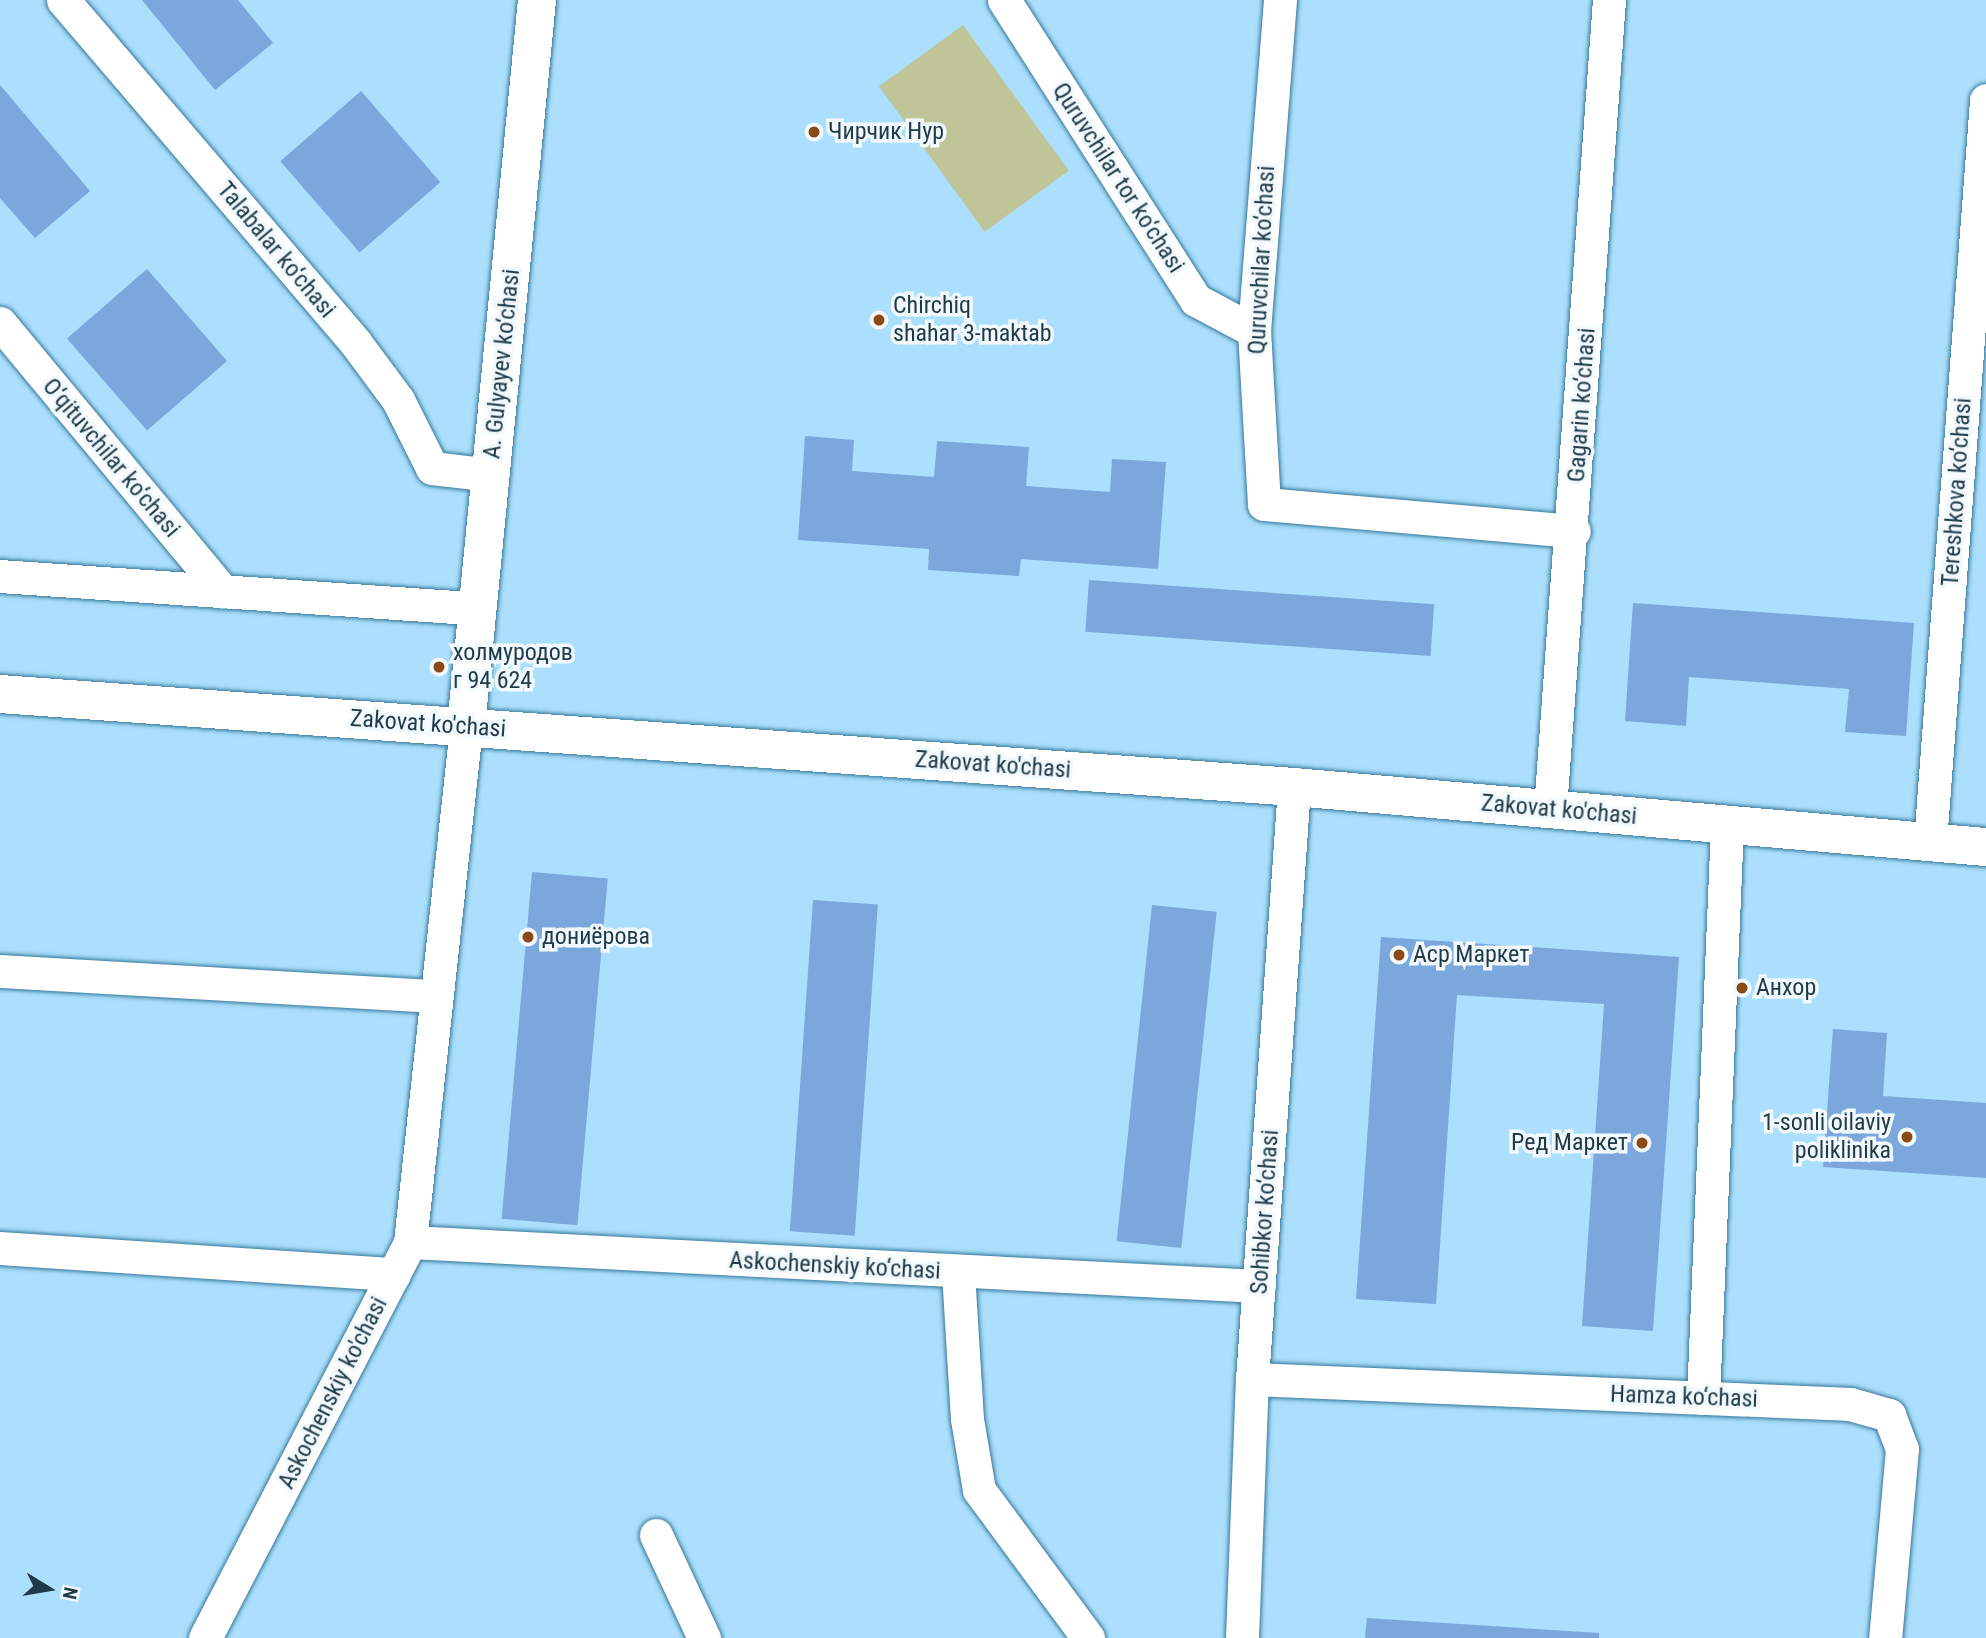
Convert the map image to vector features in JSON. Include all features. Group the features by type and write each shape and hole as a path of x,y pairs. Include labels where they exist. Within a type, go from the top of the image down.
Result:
{"main road":[{"name":"A. Gulyayev ko‘chasi","path":"466,727 537,0"},
{"name":"Zakovat ko'chasi","path":"0,694 1294,787 1986,848"}],"street":[{"name":"Talabalar ko‘chasi","path":"63,0 355,342 398,400 432,468 491,475"},
{"name":"Quruvchilar tor ko‘chasi","path":"1004,0 1196,300 1254,331"},
{"name":"Quruvchilar ko‘chasi","path":"1280,0 1254,331 1265,505 1574,531"},
{"name":"Gagarin ko‘chasi","path":"1550,809 1574,531 1609,0"},
{"name":"Tereshkova ko‘chasi","path":"1930,842 1986,100"},
{"name":"O‘qituvchilar ko‘chasi","path":"0,323 223,592"},
{"path":"0,576 479,609"},
{"path":"394,1274 410,1242 466,727"},
{"name":"Sohibkor ko‘chasi","path":"1242,1638 1252,1378 1294,787"},
{"path":"1703,1398 1727,825"},
{"path":"0,971 436,996"},
{"name":"Askochenskiy ko‘chasi","path":"410,1242 1259,1286"},
{"name":"Askochenskiy ko'chasi","path":"0,1248 394,1274 217,1633"},
{"path":"958,1272 967,1419 979,1490 1088,1638"},
{"name":"Hamza ko‘chasi","path":"1252,1378 1850,1404 1889,1415 1902,1449 1885,1638"},
{"path":"656,1535 704,1638"}],"green space":[{"path":"963,25 1069,171 985,232 879,86"}],"building":[{"path":"142,0 238,0 273,43 215,90"},
{"path":"0,85 90,191 35,238 0,198"},
{"path":"361,91 440,182 360,253 280,161"},
{"path":"147,269 227,361 147,431 67,339"},
{"path":"805,436 854,440 852,471 934,477 937,441 1029,447 1026,486 1110,492 1112,459 1166,462 1158,569 1021,559 1019,576 928,570 929,549 798,540"},
{"path":"1089,580 1434,604 1431,656 1085,632"},
{"path":"1633,603 1914,623 1906,736 1845,732 1849,689 1689,677 1686,726 1625,721"},
{"path":"532,872 608,879 577,1225 502,1219"},
{"path":"813,900 878,905 855,1236 790,1231"},
{"path":"1152,905 1217,912 1181,1248 1117,1241"},
{"path":"1381,937 1679,957 1653,1331 1582,1326 1604,1004 1457,995 1436,1304 1356,1299"},
{"path":"1833,1029 1887,1033 1883,1096 1986,1103 1986,1178 1823,1167"},
{"path":"1367,1618 1599,1633 1599,1638 1365,1638"}],"place":[{"name":"Чирчик Нур","path":"814,132"},
{"name":"Chirchiq shahar 3-maktab","path":"879,320"},
{"name":"холмуродов г 94 624","path":"439,667"},
{"name":"дониёрова","path":"528,937"},
{"name":"Аср Маркет","path":"1399,955"},
{"name":"Анхор","path":"1742,988"},
{"name":"1-sonli oilaviy poliklinika","path":"1907,1137"},
{"name":"Ред Маркет","path":"1642,1143"}]}
